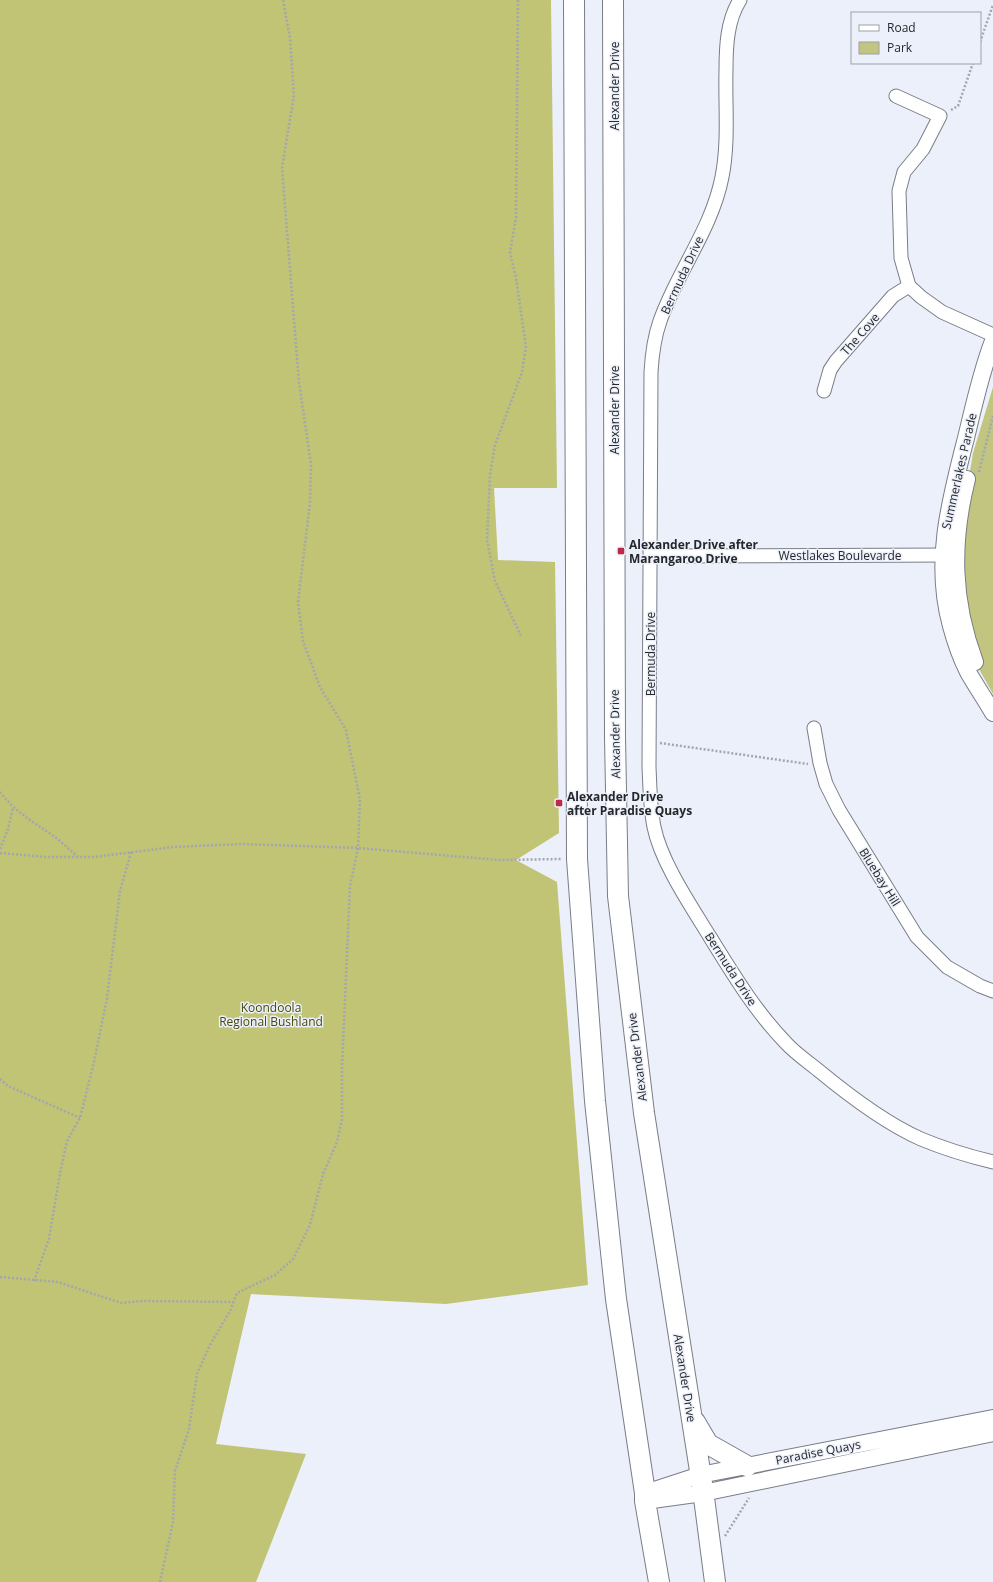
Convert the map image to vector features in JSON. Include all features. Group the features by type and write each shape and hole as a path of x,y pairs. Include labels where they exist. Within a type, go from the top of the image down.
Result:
{"main road":[{"path":"574,0 576,859 595,1101 616,1299 659,1582"},
{"name":"Alexander Drive","path":"613,0 615,737 618,896 644,1112 702,1484 715,1582"},
{"path":"691,1415 708,1444 747,1466"}],"street":[{"name":"Bermuda Drive","path":"740,0 737,4 729,29 726,48 725,155 716,202 669,300 660,323 653,349 651,380 650,802 654,827 659,845 669,866 703,925 747,996 786,1043 835,1084 882,1117 920,1138 962,1154 993,1162"},
{"path":"896,96 940,116 924,149 904,172 899,191 901,258 909,286 921,297 942,312 993,336"},
{"name":"The Cove","path":"824,391 830,370 836,361 893,296 909,286"},
{"name":"Summerlakes Parade","path":"993,341 976,395 951,498 950,555 945,594 951,625 957,645 968,671 993,713"},
{"name":"Summerlakes Parade","path":"993,375 962,498 957,529 950,555 959,608 966,636 975,662 993,694"},
{"name":"Westlakes Boulevarde","path":"650,556 950,555"},
{"name":"Bluebay Hill","path":"814,728 820,763 826,784 839,810 917,937 947,967 980,986 993,991"},
{"name":"Paradise Quays","path":"702,1484 747,1466 993,1418"},
{"name":"Paradise Quays","path":"645,1497 702,1484 993,1433"}],"path":[{"path":"160,1582 173,1522 175,1471 189,1429 197,1374 210,1345 230,1311 237,1293 275,1275 293,1259 310,1225 323,1174 337,1142 342,1119 342,1066 350,886 358,848 360,800 346,730 320,687 303,641 298,602 310,503 311,464 299,383 282,168 294,95 290,38 283,0"},
{"path":"518,0 516,217 510,253 516,278 526,347 522,372 495,445 490,474 487,540 495,581 521,636"},
{"path":"981,39 993,5"},
{"path":"940,116 958,106 973,64"},
{"path":"979,473 993,416"},
{"path":"650,742 811,764 820,763"},
{"path":"0,792 13,808 22,816 54,836 79,857"},
{"path":"0,849 8,829 13,808"},
{"path":"0,853 46,857 94,857 173,847 242,844 358,848 499,860 576,859"},
{"path":"34,1280 49,1239 60,1173 67,1142 80,1118 94,1062 107,998 120,891 131,852"},
{"path":"0,1079 8,1086 80,1118"},
{"path":"0,1277 58,1282 121,1302 233,1302"},
{"path":"724,1538 751,1494"}],"green space":[{"name":"Koondoola Regional Bushland","path":"0,0 551,0 557,488 494,488 498,560 555,562 559,833 516,860 557,882 588,1285 446,1304 251,1294 216,1444 306,1454 256,1582 0,1582"},
{"path":"993,387 993,694 975,662 956,555 973,453"}],"place":[{"name":"Alexander Drive after Marangaroo Drive","path":"621,551"},
{"name":"Alexander Drive after Paradise Quays","path":"559,803"}]}
